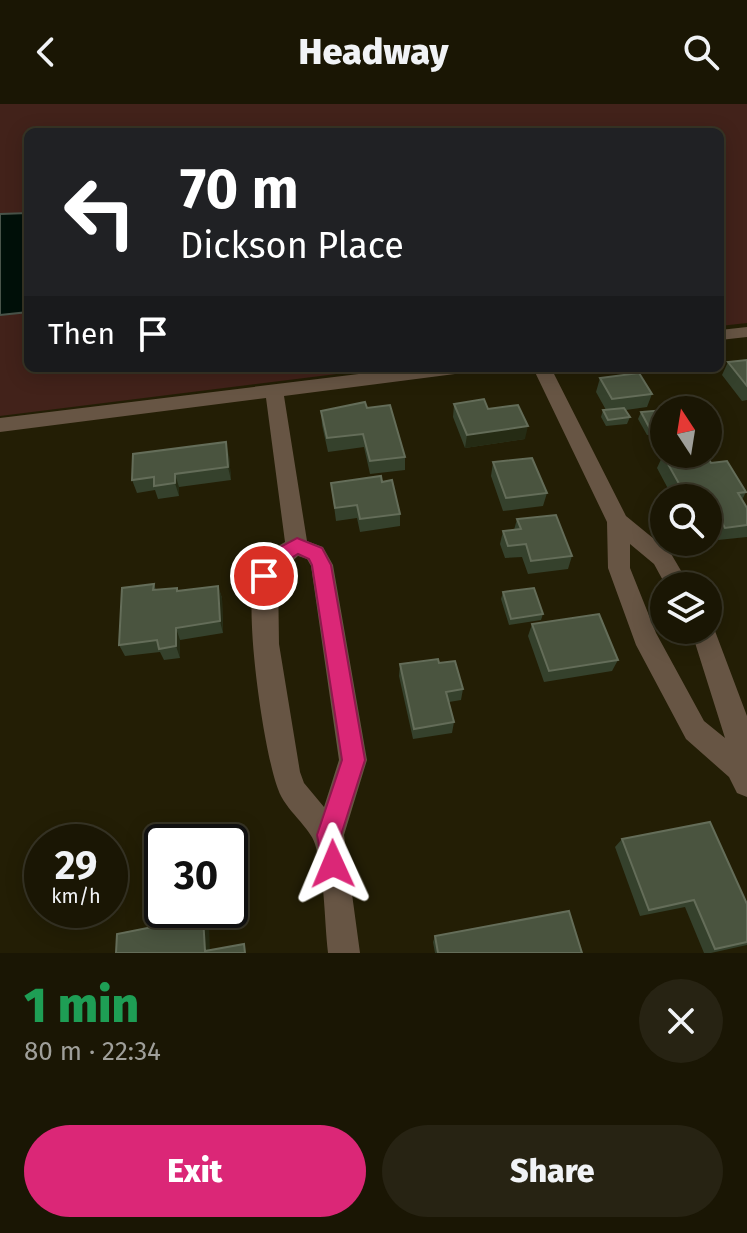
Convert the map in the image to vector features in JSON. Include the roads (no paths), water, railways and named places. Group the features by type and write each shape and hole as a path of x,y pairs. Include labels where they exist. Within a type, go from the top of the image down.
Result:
{"street":[{"path":"724,335 747,332"},
{"path":"0,425 422,372"},
{"path":"544,372 618,522 662,558 670,572"},
{"path":"274,390 297,546"},
{"path":"618,522 619,568 645,637 695,730 743,775"},
{"path":"297,546 274,560 264,576 264,612 273,697 290,786 329,835"},
{"path":"297,546 315,553 322,565 353,760 329,835 344,953"},
{"path":"708,644 739,731 743,775"}]}
